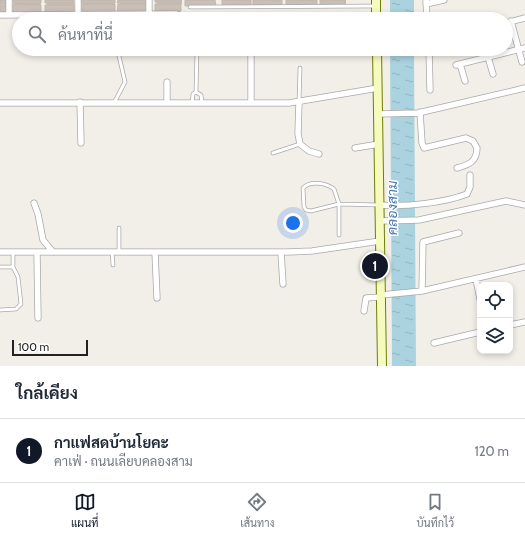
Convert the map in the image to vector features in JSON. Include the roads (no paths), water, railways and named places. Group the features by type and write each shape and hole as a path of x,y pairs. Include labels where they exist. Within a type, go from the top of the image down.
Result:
{"main road":[{"path":"377,56 380,205 384,221 380,240 382,366"}],"street":[{"path":"9,0 9,15"},
{"path":"78,0 78,12"},
{"path":"149,0 149,12"},
{"path":"427,12 426,2 444,0"},
{"path":"0,15 12,15"},
{"path":"513,21 525,18"},
{"path":"513,36 522,62"},
{"path":"513,51 525,48"},
{"path":"251,56 251,103"},
{"path":"428,56 430,90"},
{"path":"465,81 458,64 492,56"},
{"path":"488,57 493,74"},
{"path":"167,82 167,103"},
{"path":"0,103 299,102 378,88"},
{"path":"378,114 419,113 525,88"},
{"path":"80,102 82,143"},
{"path":"299,102 298,134 300,144 309,151 319,154"},
{"path":"419,113 422,143 424,148 466,138 473,141 477,148 474,159 471,163 457,168"},
{"path":"354,148 379,144"},
{"path":"380,205 421,202 458,197 467,194 470,187 470,174"},
{"path":"384,221 420,220 506,201 525,205"},
{"path":"34,202 43,240 53,252"},
{"path":"421,291 423,242 459,233"},
{"path":"0,252 281,252 312,251 380,240"},
{"path":"37,252 38,318"},
{"path":"155,252 157,298"},
{"path":"281,252 283,284"},
{"path":"364,311 366,298 421,291 525,267"},
{"path":"476,279 477,284"},
{"path":"513,324 525,322"},
{"path":"434,343 477,333"}],"lane":[{"path":"190,7 376,3"},
{"path":"114,103 125,82 119,56"},
{"path":"192,103 193,94 196,92 197,56"},
{"path":"299,102 300,68"},
{"path":"196,92 201,95 202,103"},
{"path":"273,153 300,144"},
{"path":"339,235 340,204 334,188 322,183 308,184 303,188 304,207 306,210 311,211 340,204 380,205"},
{"path":"119,228 119,252"},
{"path":"0,310 16,309 20,304 19,282 13,267 13,252"},
{"path":"112,252 113,265"},
{"path":"0,267 13,267"}],"water":[{"path":"390,0 414,0 414,12 390,12"},
{"name":"คลองสาม","path":"390,56 414,56 416,366 392,366"}],"place":[{"name":"กาแฟสดบ้านโยคะ","path":"375,266"}]}
